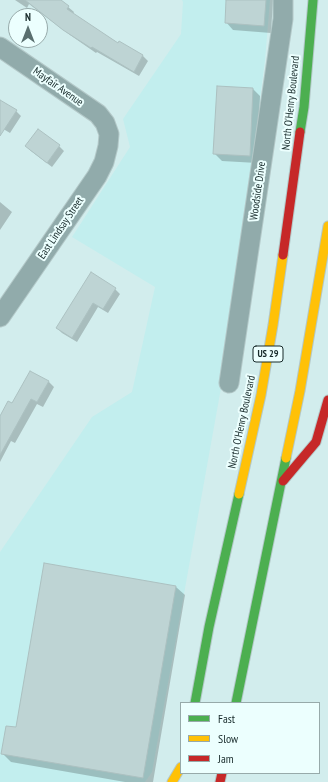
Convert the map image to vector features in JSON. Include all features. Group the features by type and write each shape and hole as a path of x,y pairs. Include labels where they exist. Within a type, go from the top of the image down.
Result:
{"highway":[{"name":"North O'Henry Boulevard","path":"195,702 209,627 261,395 273,325 304,107 313,0"},
{"path":"236,702 300,391 328,226"},
{"path":"282,482 316,442 328,400"},
{"path":"172,782 180,769"}],"street":[{"name":"Woodside Drive","path":"229,383 283,19 283,0"},
{"name":"Mayfair Avenue","path":"0,47 98,114 105,123 110,134"},
{"name":"East Lindsay Street","path":"0,318 97,176 104,162 110,134"}],"shaded area":[{"path":"182,0 270,0 265,60 228,349 152,772 145,782 0,782 0,552 92,417 132,392 155,287 72,237 130,147 123,119 181,34"}],"building":[{"path":"25,0 61,0 69,6 67,9 118,43 119,41 143,55 134,72 92,47 91,48 63,30 48,18 48,8 35,8"},
{"path":"226,0 266,0 264,26 225,23"},
{"path":"217,86 253,88 250,156 213,154"},
{"path":"0,100 17,110 0,136"},
{"path":"38,129 60,145 47,163 25,146"},
{"path":"91,272 116,288 103,309 93,303 72,338 56,328"},
{"path":"30,371 49,381 37,402 31,399 0,455 0,416 8,401 12,403"},
{"path":"44,563 176,586 143,778 1,754 6,726 16,727"}],"traffic: fast":[{"path":"300,132 304,107 313,0"},
{"path":"236,702 286,458"},
{"path":"195,702 209,627 239,494"}],"traffic: slow":[{"path":"286,458 300,391 328,226"},
{"path":"239,494 261,395 283,255"},
{"path":"172,782 180,769"}],"traffic: jam":[{"path":"283,255 300,132"},
{"path":"283,481 316,442 328,400"},
{"path":"220,782 222,774"}]}
